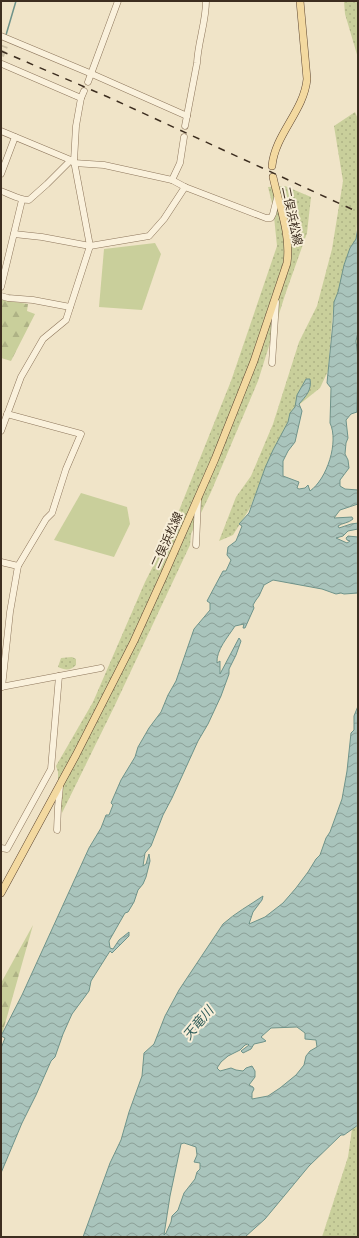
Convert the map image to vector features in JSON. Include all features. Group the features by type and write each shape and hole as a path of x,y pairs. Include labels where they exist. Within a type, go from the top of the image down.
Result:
{"main road":[{"path":"272,166 272,157 278,142 302,98 306,87 307,78 300,1"},
{"name":"二俣浜松線","path":"1,893 76,755 134,641 224,438 254,361 276,299 289,252 288,238 277,198 273,176"}],"street":[{"path":"88,82 118,1"},
{"path":"185,126 197,63 206,1"},
{"path":"1,36 92,74 186,116"},
{"path":"5,46 8,39"},
{"path":"1,56 1,64 81,98"},
{"path":"1,431 21,377 43,339 66,320 90,246 73,161 76,126 81,98 84,91"},
{"path":"1,131 73,161 104,165 172,180 185,187 266,218 271,218 277,198"},
{"path":"1,174 15,137"},
{"path":"172,180 180,163 184,137"},
{"path":"1,191 22,200 29,200 73,161"},
{"path":"14,234 42,237 90,246 149,236 164,219 185,187"},
{"path":"1,287 22,200"},
{"path":"1,296 70,307"},
{"path":"272,363 276,299"},
{"path":"7,414 81,434 66,469 52,513 46,519 18,566 10,612 2,687 101,668"},
{"path":"196,545 198,498"},
{"path":"1,562 18,566"},
{"path":"1,631 8,631"},
{"path":"4,849 51,769 59,676"},
{"path":"57,830 60,782"}],"green space":[{"path":"344,1 358,1 358,58 345,14"},
{"path":"355,112 358,119 358,206 356,239 333,310 328,371 320,388 295,408 263,475 250,508 233,535 219,541 236,497 251,476 273,424 299,342 317,306 332,249 343,181 334,126"},
{"path":"285,186 311,197 307,233 285,295 258,381 211,492 191,534 190,545 115,705 62,813 58,787 58,772 56,766 93,702 145,582 170,533 231,381 277,246 273,207 268,187"},
{"path":"155,243 161,254 142,310 99,307 104,249"},
{"path":"1,299 28,304 27,311 35,314 11,361 1,358"},
{"path":"81,493 127,507 130,524 114,557 54,540"},
{"path":"72,657 76,659 76,665 74,667 63,669 58,667 61,658"},
{"path":"33,925 1,1038 1,983"},
{"path":"358,1126 358,1237 322,1237 348,1157 352,1129"}],"water":[{"path":"358,227 358,332 356,341 358,357 357,412 351,414 346,420 348,438 345,454 348,460 349,468 340,480 340,486 345,489 358,490 358,504 340,510 334,518 352,517 353,519 341,524 338,526 339,528 358,523 358,529 348,531 343,536 336,538 347,543 350,541 346,538 348,536 358,537 358,593 336,594 322,589 273,580 264,585 253,605 254,608 245,628 243,628 244,624 235,626 223,644 217,658 217,663 220,661 220,674 239,638 241,641 229,669 229,674 221,696 163,815 151,846 145,853 143,866 146,864 149,854 150,861 146,877 138,890 134,902 128,912 125,913 109,941 110,948 113,949 119,940 129,932 129,936 112,953 110,951 91,981 89,991 72,1014 55,1057 51,1061 22,1123 1,1173 1,1048 5,1038 1,1036 22,995 89,848 101,828 106,815 109,815 113,805 111,803 121,780 135,757 138,747 149,728 161,712 176,681 194,629 210,610 210,603 207,601 223,571 226,571 231,560 227,555 228,547 236,541 242,526 239,524 249,513 265,468 288,422 290,413 295,407 297,395 306,379 310,379 310,386 306,395 299,404 302,411 295,442 283,461 283,476 299,482 297,488 299,489 305,488 308,485 310,491 322,478 330,460 333,440 330,423 331,388 327,383 334,302 338,292 344,265 350,248 356,239"},
{"name":"天竜川","path":"358,706 358,1125 344,1135 341,1135 309,1166 265,1219 245,1237 83,1237 110,1163 121,1140 142,1076 144,1053 154,1044 165,1016 179,990 223,924 263,896 262,900 253,912 249,924 265,917 283,903 320,855 342,799 351,733 354,730 354,716","holes":["297,1027 305,1033 305,1039 316,1040 317,1047 310,1051 306,1056 304,1065 296,1075 268,1096 252,1099 254,1089 249,1085 255,1077 255,1071 252,1066 243,1071 231,1068 220,1071 217,1068 228,1056 240,1050 245,1045 249,1045 241,1051 243,1053 251,1049 254,1044 266,1041 261,1037 271,1028","184,1143 196,1147 197,1155 194,1162 200,1163 200,1169 197,1172 195,1179 184,1193 178,1210 172,1216 171,1222 164,1235 170,1196 181,1144"]}],"waterway":[{"path":"6,35 16,1"}],"tunnel":[{"path":"1,56 5,46"}],"railway":[{"path":"1,51 108,97 358,212"}]}
